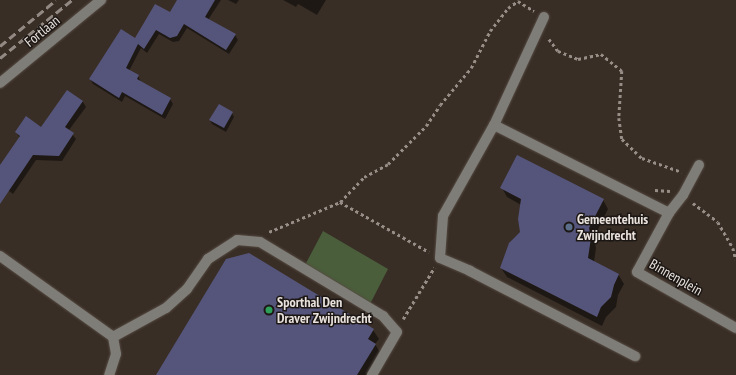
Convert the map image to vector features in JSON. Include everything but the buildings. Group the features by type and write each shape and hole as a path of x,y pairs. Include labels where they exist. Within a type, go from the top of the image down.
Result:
{"street":[{"name":"Fortlaan","path":"0,83 101,0"},
{"path":"544,17 494,125 443,216 440,258 470,271 635,356"},
{"path":"494,125 669,213 683,195 699,165"},
{"name":"Binnenplein","path":"669,213 637,272 736,328"},
{"path":"113,337 166,308 187,289 208,259 237,240 260,242 383,316 397,332 372,375"},
{"path":"0,256 113,337 116,354 109,375"}],"path":[{"path":"683,195 718,222 733,248 736,260"},
{"path":"260,242 266,233 340,202 440,258 413,302 397,332"}],"green space":[{"path":"323,231 388,269 369,306 304,267"}],"railway":[{"path":"0,46 56,0"},
{"path":"0,58 72,0"}],"place":[{"name":"Gemeentehuis Zwijndrecht","path":"569,227"},
{"name":"Sporthal Den Draver Zwijndrecht","path":"269,310"}]}
